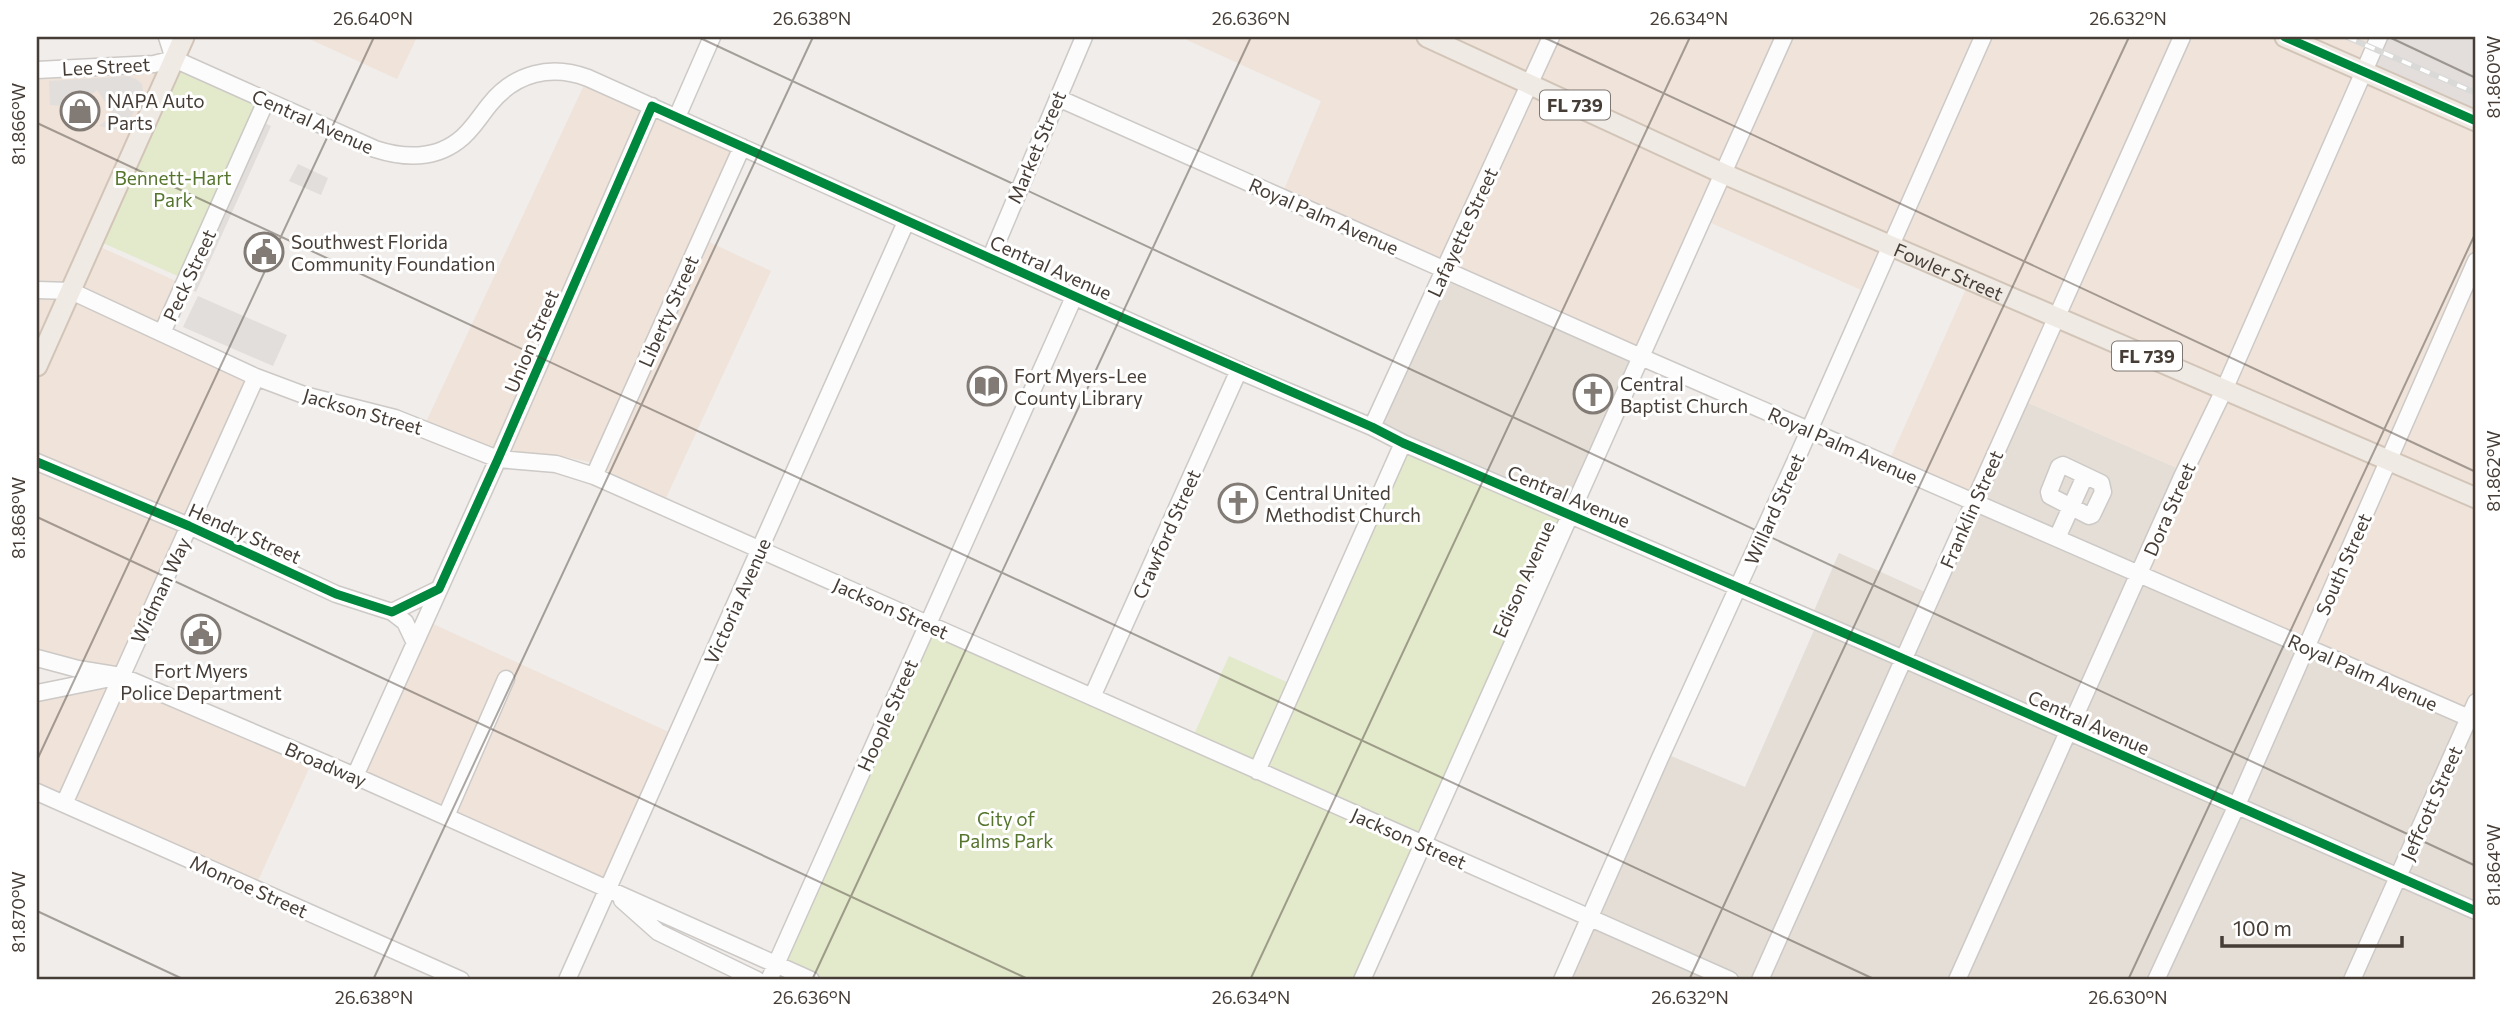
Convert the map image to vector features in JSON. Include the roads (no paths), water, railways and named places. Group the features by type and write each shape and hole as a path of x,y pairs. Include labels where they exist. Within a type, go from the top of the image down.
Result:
{"main road":[{"path":"37,366 184,37"},
{"name":"Fowler Street","path":"1427,37 1722,173 2476,498"},
{"path":"2285,37 2476,121"}],"street":[{"path":"167,37 174,60"},
{"path":"677,117 712,37"},
{"name":"Market Street","path":"990,259 1084,37"},
{"name":"Lafayette Street","path":"1373,427 1550,37"},
{"name":"Edison Avenue","path":"1362,980 1784,37"},
{"name":"Willard Street","path":"1562,980 1983,37"},
{"name":"Franklin Street","path":"1760,980 2182,37"},
{"name":"Dora Street","path":"1957,980 2224,390 2379,37"},
{"name":"Lee Street","path":"37,70 154,64 174,60"},
{"name":"Central Avenue","path":"174,60 375,149 419,156 433,154 459,141 502,90 513,82 541,72 573,72 1074,297 1373,427 1403,443 2476,911"},
{"name":"Royal Palm Avenue","path":"1058,98 1641,357 2473,720"},
{"name":"Peck Street","path":"162,333 266,101"},
{"name":"Union Street","path":"355,776 498,459 652,106"},
{"name":"Liberty Street","path":"594,476 742,147"},
{"name":"Victoria Avenue","path":"568,980 906,222"},
{"name":"South Street","path":"2156,980 2390,460 2476,261"},
{"name":"Jackson Street","path":"37,290 71,291 304,396 395,418 498,459 556,464 594,476 1730,980"},
{"name":"Hoople Street","path":"772,973 1074,297"},
{"name":"Crawford Street","path":"1092,697 1239,370"},
{"name":"Widman Way","path":"64,804 257,377"},
{"path":"1257,771 1403,443"},
{"name":"Hendry Street","path":"37,462 189,526 337,594 393,612"},
{"path":"2063,466 2085,476 2101,483 2103,492 2095,511 2089,516 2050,496 2049,492 2059,467 2063,466"},
{"path":"2057,538 2085,476"},
{"path":"415,643 405,622 393,612 439,589"},
{"name":"Broadway","path":"37,658 78,669 121,676 610,889 772,973 811,980"},
{"path":"37,693 121,676"},
{"path":"446,816 506,680"},
{"name":"Jeffcott Street","path":"2352,980 2397,876 2473,720 2476,702"},
{"name":"Monroe Street","path":"37,792 461,980"},
{"name":"Broadway","path":"610,889 658,932 757,980"}],"railway":[{"path":"2347,37 2476,93"}],"place":[{"name":"NAPA Auto Parts","path":"80,111"},
{"name":"Southwest Florida Community Foundation","path":"264,252"},
{"name":"Fort Myers-Lee County Library","path":"987,386"},
{"name":"Central Baptist Church","path":"1593,394"},
{"name":"Central United Methodist Church","path":"1238,503"},
{"name":"Fort Myers Police Department","path":"201,634"}],"park label":[{"name":"Bennett-Hart Park","path":"173,188"},
{"name":"City of Palms Park","path":"1006,829"}]}
